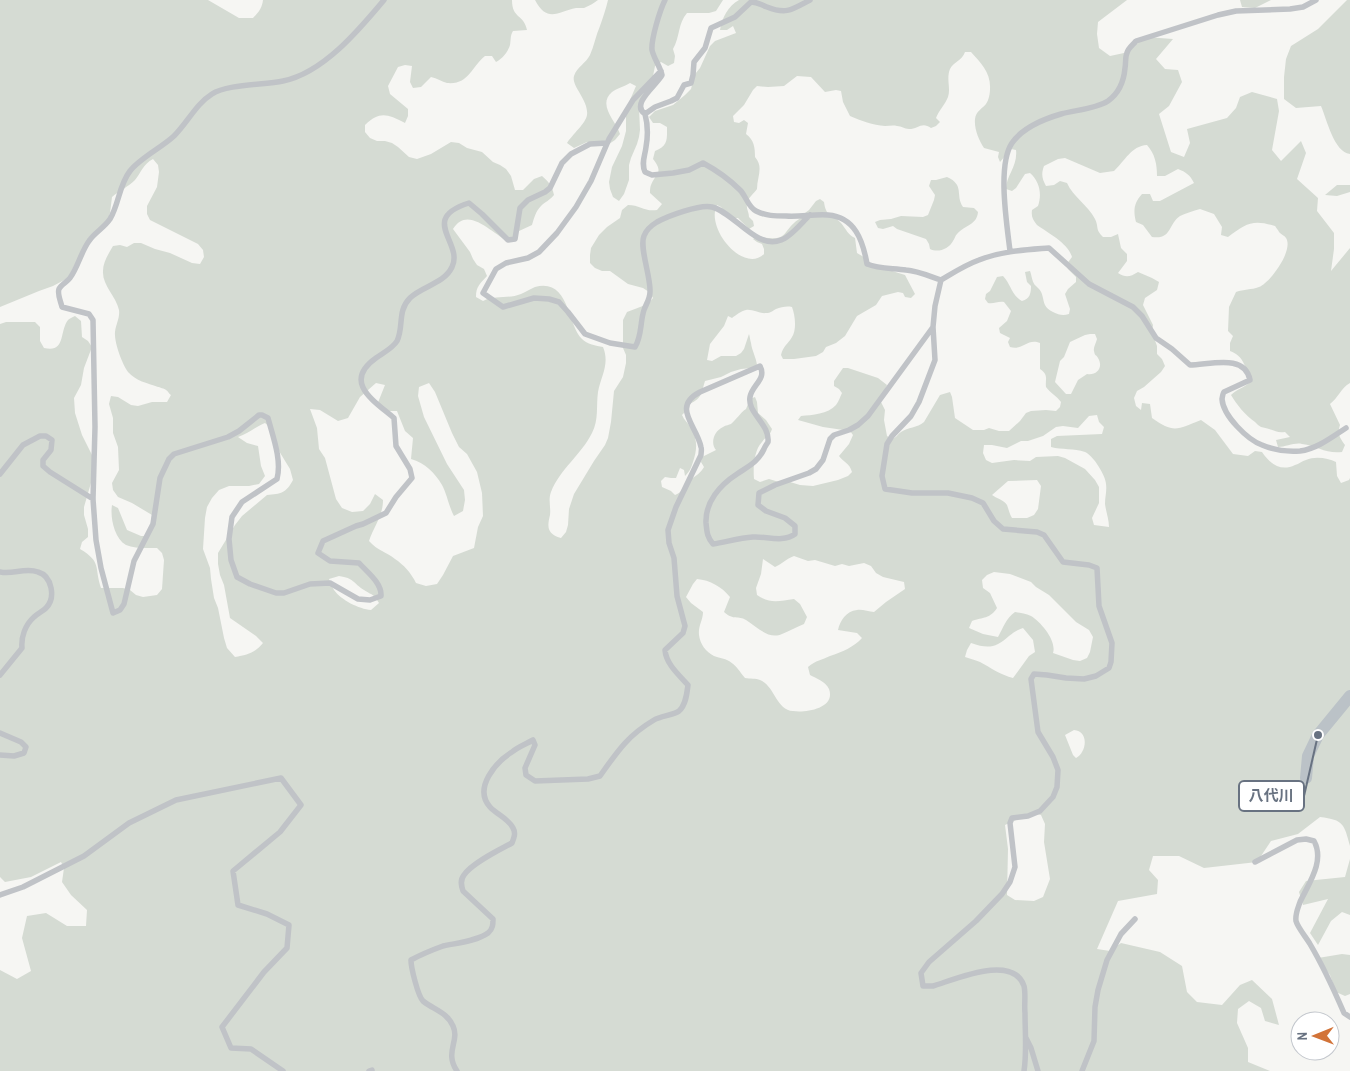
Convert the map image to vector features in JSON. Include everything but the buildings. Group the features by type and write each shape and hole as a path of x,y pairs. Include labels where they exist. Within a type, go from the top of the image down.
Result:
{"street":[{"path":"384,0 358,31 312,69 283,81 223,89 202,102 175,135 160,149 132,169 125,178 117,205 109,220 89,241 71,277 60,288 58,294 62,307 89,314 93,320 95,427 93,498 100,568 113,613 120,610 124,604 134,560 153,524 160,478 168,459 174,454 228,437 239,431 256,417 262,415 268,418 279,470 277,479 242,502 232,517 229,539 230,553 237,578 276,593 284,593 310,584 330,583 358,599 370,600 381,596 381,590 359,563 330,561 318,553 323,540 386,513 396,496 412,478 410,469 396,446 394,418 366,394 362,386 364,369 396,342 399,334 401,314 409,299 450,272 453,266 454,255 445,229 445,222 450,212 469,203 508,240 516,239 520,208 528,200 546,192 550,188 562,163 571,154 590,144 607,144"},
{"path":"665,0 652,44 652,51 662,76 640,104 641,111 645,114 648,135 642,163 645,172 648,174 689,170 703,163 716,170 740,189 752,208 757,211 772,216 829,215 841,218 858,234 864,247 867,264 874,267 908,270 940,280 964,266 979,260 1010,251 1049,248 1089,284 1132,307 1142,316 1156,338 1190,365 1234,362 1244,367 1249,373 1250,380 1224,392 1222,399 1226,411 1233,422 1245,435 1260,445 1280,450 1301,451 1332,438 1346,428"},
{"path":"645,114 655,106 678,98 684,85 691,83 694,62 705,48 711,28 735,17 751,2 757,2 769,8 790,11 810,0"},
{"path":"1010,251 1004,181 1006,163 1013,142 1025,130 1040,121 1062,113 1107,102 1116,94 1121,85 1127,52 1136,42 1218,15 1236,11 1290,10 1303,7 1316,0"},
{"path":"661,72 633,100 607,144 591,181 576,207 557,233 539,252 528,258 506,263 496,269 482,293 503,307 534,298 549,298 558,302 585,334 610,343 635,347 639,341 644,312 650,295 650,278 643,238 647,230 656,222 701,206 710,206 722,211 755,236 769,242 780,241 786,238 810,215"},
{"path":"940,280 933,327 935,360 919,402 911,416 887,444 882,476 885,489 912,493 948,493 972,498 983,503 994,521 1003,529 1037,532 1044,535 1062,562 1089,565 1097,568 1099,606 1112,643 1109,668 1096,676 1066,678 1034,674 1031,679 1038,732 1053,757 1058,770 1057,787 1053,797 1040,811 1028,816 1012,818 1010,824 1015,866 1010,882 1002,894 976,921 929,962 921,973 923,986 933,986 989,970 1003,969 1020,979 1024,987 1024,1071"},
{"path":"458,1071 451,1059 455,1035 454,1028 444,1014 422,1000 411,966 411,960 423,953 444,946 474,939 488,932 493,926 493,919 461,885 463,876 472,866 512,843 514,838 513,826 490,806 484,798 484,787 492,770 503,758 533,740 535,744 525,768 526,775 535,780 588,779 600,776 622,745 640,728 660,717 679,711 684,704 688,685 668,662 665,650 683,633 685,626 677,596 674,558 669,543 668,530 676,507 701,455 702,447 687,415 687,403 693,395 760,366 762,377 750,396 751,406 764,426 768,442 761,457 752,466 736,475 715,493 706,516 707,537 713,544 752,537 780,539 791,537 795,534 794,526 784,518 766,511 758,505 759,493 816,469 823,460 830,439 834,435 858,425 868,416 933,327"},
{"path":"0,474 23,446 40,436 46,436 52,440 51,450 43,460 43,466 93,498"},
{"path":"0,572 24,570 40,572 51,585 51,599 47,607 32,618 25,628 21,640 22,648 0,675"},
{"path":"0,733 21,742 26,748 24,753 14,756 0,755"},
{"path":"0,895 23,887 84,856 128,824 176,800 281,778 300,805 280,832 233,871 238,905 267,914 289,925 287,948 264,972 222,1027 231,1048 252,1050 284,1071"},
{"path":"1255,862 1297,840 1306,839 1314,841 1318,849 1318,860 1296,913 1296,921 1331,982 1344,1013 1350,1017"},
{"path":"1082,1071 1094,1041 1095,1007 1107,960 1121,934 1135,919"},
{"path":"1025,1034 1038,1071"}],"shaded area":[{"path":"0,0 208,0 239,18 253,18 260,10 263,0 512,0 516,14 523,21 527,30 513,31 509,48 500,59 496,62 492,56 485,56 465,78 454,83 447,83 431,77 421,87 413,88 410,82 412,66 398,67 388,86 390,94 408,109 405,123 384,115 375,118 365,125 365,132 370,138 392,143 409,157 417,159 431,154 451,142 459,143 467,148 482,152 493,162 506,169 511,176 515,190 523,190 534,179 542,176 551,187 554,195 539,208 532,225 519,231 510,242 473,220 459,222 453,229 477,265 484,269 487,276 480,283 476,297 483,301 516,295 535,287 546,286 555,289 566,304 573,324 582,339 603,347 606,359 598,392 594,428 587,441 560,476 550,495 549,530 561,538 566,532 569,509 574,494 608,438 614,391 623,377 626,363 626,355 623,348 623,320 627,312 648,304 653,298 643,288 628,284 610,271 602,271 595,268 590,263 591,248 599,235 620,218 622,210 628,205 657,210 662,204 650,193 650,189 659,170 653,159 655,151 665,145 667,127 660,123 653,123 649,117 655,111 673,105 685,95 691,89 695,74 700,68 710,46 715,41 736,33 733,26 727,30 720,30 724,17 732,6 739,0 1127,0 1098,22 1099,48 1110,56 1124,53 1146,37 1173,39 1156,59 1165,69 1178,70 1182,82 1169,106 1159,114 1171,152 1184,157 1190,143 1187,129 1227,118 1236,108 1240,97 1252,92 1277,99 1279,111 1272,150 1281,161 1301,141 1306,153 1297,179 1318,198 1317,211 1334,233 1331,271 1350,248 1350,383 1330,404 1340,425 1340,436 1345,445 1342,452 1326,451 1299,444 1278,447 1276,440 1290,437 1285,432 1277,432 1261,427 1245,413 1231,395 1250,382 1246,367 1241,359 1230,351 1230,343 1233,336 1228,331 1229,307 1236,292 1259,287 1269,279 1284,258 1288,243 1285,237 1275,226 1261,223 1250,224 1240,228 1228,237 1221,235 1222,227 1214,214 1200,209 1180,216 1163,236 1152,237 1143,225 1136,222 1135,207 1139,197 1142,194 1150,194 1153,201 1160,201 1194,183 1187,174 1178,169 1165,176 1157,176 1155,159 1147,145 1132,151 1114,171 1100,173 1065,158 1058,159 1044,166 1043,169 1042,176 1046,186 1054,185 1060,181 1067,183 1073,193 1089,209 1103,237 1111,237 1118,234 1121,248 1127,254 1127,261 1118,273 1128,276 1138,272 1159,282 1157,290 1145,298 1143,305 1153,325 1152,332 1157,346 1157,354 1165,366 1161,372 1137,391 1134,398 1136,406 1141,410 1142,403 1150,404 1152,418 1171,428 1181,428 1201,420 1215,430 1233,454 1248,456 1255,451 1262,452 1276,466 1285,468 1310,459 1325,459 1336,462 1337,476 1341,483 1350,478 1350,846 1342,824 1320,817 1298,834 1271,841 1257,862 1204,868 1179,856 1153,856 1149,870 1158,880 1157,894 1118,901 1097,949 1110,951 1121,943 1160,952 1182,966 1187,992 1197,1002 1222,1005 1240,985 1252,980 1272,999 1279,1025 1265,1021 1261,1008 1249,1001 1238,1009 1237,1023 1248,1048 1248,1062 1270,1071 0,1071 0,970 17,979 31,971 22,938 27,916 46,913 67,926 86,926 87,910 71,895 62,882 64,868 61,862 31,877 5,882 0,877 0,324 6,322 35,322 40,327 40,341 44,348 51,349 59,345 68,320 75,316 81,321 82,337 92,347 84,368 81,385 74,398 75,413 82,435 95,461 95,469 84,507 88,537 82,542 80,549 92,558 96,566 101,588 123,588 143,597 157,595 162,589 164,560 162,553 157,548 137,548 126,545 118,537 114,527 112,505 118,508 127,530 141,536 149,536 152,515 118,497 113,490 112,483 119,470 118,447 113,433 113,418 109,404 111,396 138,406 152,402 167,402 171,395 167,390 135,378 128,372 119,353 115,336 119,310 103,276 105,261 113,246 127,247 134,243 141,243 192,263 200,264 204,257 203,250 198,244 150,220 147,214 147,206 157,187 159,172 158,165 153,159 144,166 135,180 112,197 107,221 89,237 68,278 0,307","holes":["965,52 971,52 985,69 989,78 989,99 979,110 975,119 976,130 982,145 984,148 999,152 1000,162 1011,149 1016,150 1015,161 1006,189 1012,191 1025,174 1030,173 1036,180 1040,193 1038,206 1032,210 1033,220 1062,243 1072,257 1066,265 1076,277 1076,282 1065,294 1070,309 1069,314 1059,314 1046,307 1041,292 1034,283 1030,271 1025,272 1027,282 1031,286 1027,299 1022,301 1018,299 1003,276 997,277 990,291 986,294 985,299 988,303 1004,302 1011,311 1007,321 999,328 1000,333 1010,338 1008,342 1010,347 1014,348 1032,342 1040,343 1040,369 1046,375 1046,387 1061,402 1060,407 1056,411 1046,410 1026,413 1009,431 989,428 973,430 955,418 950,392 940,395 924,422 904,430 892,439 887,436 884,420 885,410 880,400 887,385 878,378 843,368 834,381 834,386 842,393 836,405 824,412 801,416 798,420 823,427 850,431 853,435 849,444 839,456 851,469 852,472 848,476 813,486 769,479 760,482 754,479 757,450 772,429 758,413 755,397 750,399 746,409 731,424 717,431 713,441 716,450 702,457 703,469 689,481 682,491 675,495 662,487 661,481 665,477 676,478 680,468 684,470 685,476 691,468 696,441 691,428 682,415 686,411 687,405 696,401 700,396 705,381 757,365 749,334 741,353 736,356 721,356 712,361 707,360 710,344 724,326 728,316 732,318 746,310 768,313 776,309 792,307 795,318 795,330 781,355 783,359 794,359 816,356 823,352 826,347 836,343 845,336 857,316 876,305 882,296 898,292 903,293 905,297 911,298 915,294 905,275 874,267 867,259 857,253 855,238 849,234 838,220 826,211 824,202 820,199 781,237 768,238 758,236 753,239 762,244 764,249 764,254 755,259 746,258 728,246 716,225 717,205 727,215 732,218 738,218 749,229 754,226 753,221 749,217 747,206 748,200 757,189 760,168 755,157 754,144 746,134 748,123 744,120 739,123 734,122 733,116 744,105 757,86 784,86 797,76 811,77 825,92 841,91 843,102 850,116 858,120 876,125 899,126 907,129 922,125 931,128 940,122 936,118 948,97 950,69","1095,334 1097,339 1094,350 1100,362 1100,368 1093,374 1087,374 1078,380 1071,394 1066,394 1055,382 1060,361 1064,357 1070,342 1085,335","376,383 385,385 377,405 386,411 397,411 405,431 413,438 411,459 425,466 436,476 444,489 454,516 463,511 464,490 447,464 424,417 418,396 419,387 429,383 435,392 459,447 467,454 477,472 482,493 483,516 478,527 474,548 453,556 437,584 426,586 416,583 401,564 369,541 380,516 383,500 375,494 370,504 363,511 352,512 342,508 336,499 325,458 319,449 317,428 310,409 320,410 338,421 348,418 360,397","1097,415 1099,422 1104,427 1102,434 1057,436 1051,439 1051,447 1085,452 1095,461 1105,480 1105,504 1109,527 1094,525 1092,518 1099,503 1099,487 1085,469 1058,456 1036,457 1030,461 1014,460 992,463 986,460 983,453 984,445 1007,448 1021,441 1028,441 1043,436 1056,427 1078,428 1089,416","265,423 273,430 279,451 290,469 293,480 288,488 280,493 267,495 242,516 218,553 220,575 224,585 230,618 263,643 250,653 235,657 227,648 224,638 214,598 210,568 203,549 205,518 207,507 212,498 219,490 229,486 259,484 265,476 261,466 258,446 247,443 238,437","1037,480 1041,486 1038,509 1034,515 1027,518 1012,518 1006,503 992,495 1008,481","794,556 808,561 815,560 835,566 864,563 871,566 876,573 883,577 904,582 905,589 874,612 857,610 850,612 844,617 838,630 857,633 862,638 848,649 816,661 808,667 810,675 826,684 830,695 824,705 812,710 787,710 765,683 758,679 745,678 731,663 708,652 702,645 699,635 703,612 686,597 697,579 711,582 730,597 724,612 727,615 746,620 768,634 782,634 804,624 807,617 800,604 794,599 766,600 757,595 756,588 761,574 763,559 775,567","994,572 1010,574 1031,582 1049,595 1076,622 1089,630 1093,637 1087,658 1080,661 1073,660 1053,653 1053,643 1047,632 1035,619 1025,614 1015,612 1012,614 998,637 983,634 969,628 972,621 989,616 997,608 990,593 983,588 982,580","339,576 348,578 374,596 379,603 371,610 356,606 337,594 329,579","1023,628 1033,640 1035,652 1029,656 1013,678 978,661 965,657 971,643 987,647 996,645 1017,630","1074,730 1082,734 1085,742 1080,755 1076,758 1065,735","1031,813 1041,815 1045,824 1044,842 1050,879 1043,897 1034,901 1015,900 1007,895 1008,849 1005,825"]},
{"path":"535,0 598,0 584,8 548,14 539,7"},
{"path":"608,0 723,0 716,11 709,13 687,13 682,21 673,49 674,63 668,66 661,62 655,66 652,81 639,107 639,137 629,165 629,180 624,194 619,201 613,197 609,182 612,167 622,146 626,131 626,115 636,86 630,83 612,92 606,102 609,113 620,134 615,140 609,144 601,145 587,142 574,148 567,143 584,122 587,115 587,109 575,84 574,76 590,55"},
{"path":"1240,0 1271,0 1255,8 1242,7"},
{"path":"1347,0 1350,0 1350,154 1344,152 1335,142 1321,106 1296,108 1284,99 1286,59 1291,46 1318,29"},
{"path":"947,177 956,183 963,207 974,208 978,212 975,220 957,234 949,246 940,250 933,250 930,249 926,239 893,226 883,229 878,228 875,222 880,220 901,216 923,217 928,215 935,195 929,186 931,180"},
{"path":"1337,185 1350,185 1350,192 1337,196 1325,195"},
{"path":"1350,859 1350,915 1342,912 1331,921 1318,945 1310,933 1328,899 1303,905 1299,892 1306,881 1345,877"},
{"path":"1342,954 1350,955 1350,994 1345,996 1336,992 1330,975 1318,958"}],"waterway":[{"path":"1306,778 1308,756 1318,735 1350,696"}],"place":[{"name":"八代川","path":"1318,735"}]}
